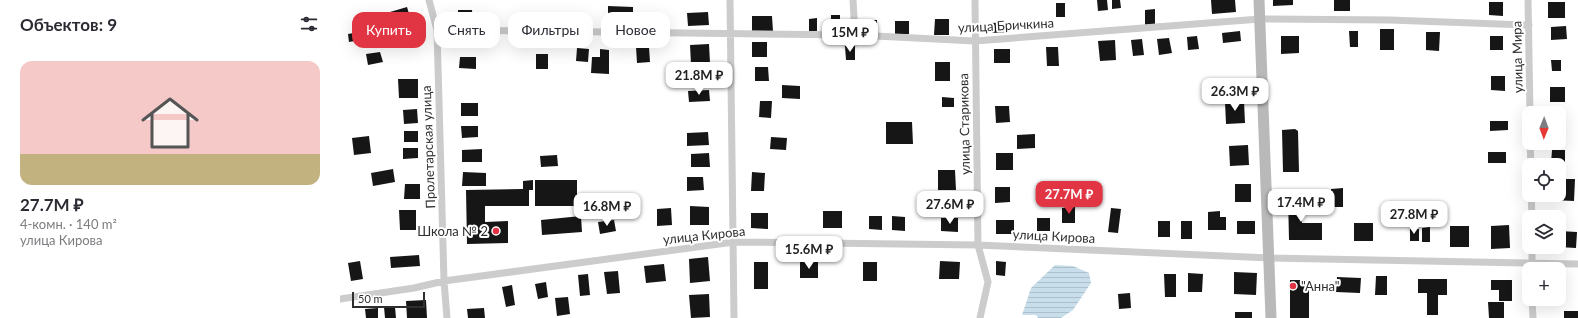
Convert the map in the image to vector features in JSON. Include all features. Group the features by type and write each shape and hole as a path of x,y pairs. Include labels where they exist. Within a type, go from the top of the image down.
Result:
{"street":[{"name":"Пролетарская улица","path":"429,0 434,19"},
{"path":"730,0 734,318"},
{"path":"853,0 855,35"},
{"name":"улица Старикова","path":"975,0 978,245 988,282 980,318"},
{"path":"1259,0 1270,258 1271,318"},
{"name":"улица Мира","path":"1528,0 1530,106"},
{"name":"улица Бричкина","path":"500,31 855,35 975,41 1260,19 1390,20 1529,25"},
{"name":"Пролетарская улица","path":"438,48 444,280 447,318"},
{"name":"улица Кирова","path":"340,299 414,288 444,280 734,242 978,245 1270,258 1522,266"},
{"name":"улица Кирова","path":"1566,265 1578,264"},
{"path":"1532,306 1533,318"}],"water":[{"path":"1055,265 1073,266 1089,273 1091,283 1073,310 1061,318 1038,318 1036,315 1022,315 1031,288"}],"building":[{"path":"1097,0 1107,0 1108,10 1098,11"},
{"path":"1112,0 1120,0 1121,8 1112,9"},
{"path":"1211,0 1235,0 1236,12 1212,14"},
{"path":"1273,0 1293,0 1293,5 1273,6"},
{"path":"1334,0 1350,0 1350,11 1334,11"},
{"path":"1489,2 1503,2 1503,16 1489,15"},
{"path":"1548,2 1565,2 1565,18 1548,18"},
{"path":"1056,3 1065,3 1065,17 1056,17"},
{"path":"608,6 633,7 633,12 608,12"},
{"path":"407,7 408,12 390,12"},
{"path":"1155,9 1155,24 1145,25 1145,10"},
{"path":"458,10 472,10 472,12 458,12"},
{"path":"708,12 709,25 688,26 687,13"},
{"path":"831,15 840,15 840,29 831,29"},
{"path":"752,16 772,16 773,31 752,31"},
{"path":"817,18 817,31 809,31 809,19"},
{"path":"935,19 949,19 949,35 934,35"},
{"path":"867,20 877,20 877,32 867,32"},
{"path":"895,21 909,21 909,34 895,34"},
{"path":"1008,22 1009,32 992,33 991,23"},
{"path":"1566,26 1567,39 1551,40 1551,27"},
{"path":"1380,29 1394,29 1394,50 1380,50"},
{"path":"1240,31 1241,41 1223,43 1222,33"},
{"path":"1349,31 1358,31 1358,47 1350,47"},
{"path":"1426,32 1440,32 1439,51 1426,50"},
{"path":"352,33 352,41 349,42 348,34"},
{"path":"1197,36 1199,49 1188,50 1187,37"},
{"path":"1281,36 1299,36 1299,53 1281,54"},
{"path":"1490,36 1503,36 1503,50 1490,50"},
{"path":"1169,38 1172,53 1159,55 1157,39"},
{"path":"1142,39 1144,55 1133,56 1131,40"},
{"path":"1115,40 1116,60 1100,61 1098,41"},
{"path":"752,42 767,42 767,57 752,57"},
{"path":"709,44 710,63 691,64 690,45"},
{"path":"845,46 855,46 855,60 846,60"},
{"path":"1046,47 1058,47 1059,66 1047,66"},
{"path":"577,48 589,49 588,62 576,61"},
{"path":"636,48 649,48 650,62 637,63"},
{"path":"600,49 609,50 609,74 591,73 592,57 600,57"},
{"path":"994,49 1010,49 1010,63 994,63"},
{"path":"380,52 383,62 368,65 366,54"},
{"path":"536,54 548,54 548,69 536,69"},
{"path":"460,57 476,57 476,69 459,68"},
{"path":"1551,60 1561,60 1561,71 1552,71"},
{"path":"935,62 950,62 950,81 935,81"},
{"path":"755,67 768,67 769,81 755,81"},
{"path":"1491,76 1505,76 1505,91 1491,90"},
{"path":"398,79 418,79 418,98 399,98"},
{"path":"782,85 800,86 800,99 782,98"},
{"path":"1550,87 1565,87 1565,102 1550,102"},
{"path":"709,90 710,101 689,102 688,91"},
{"path":"942,97 954,98 954,107 942,107"},
{"path":"760,101 772,101 771,118 759,117"},
{"path":"1244,101 1245,123 1226,124 1225,102"},
{"path":"461,103 478,103 478,116 461,116"},
{"path":"995,106 1009,106 1010,122 996,123"},
{"path":"417,109 418,123 404,124 403,110"},
{"path":"1490,121 1508,121 1508,130 1490,131"},
{"path":"886,122 912,122 913,144 886,144"},
{"path":"461,126 478,126 478,137 462,138"},
{"path":"1295,129 1298,131 1299,172 1283,172 1282,130"},
{"path":"404,131 418,131 418,142 404,142"},
{"path":"708,132 709,145 687,146 687,133"},
{"path":"1035,134 1035,148 1017,149 1017,135"},
{"path":"369,136 371,153 354,155 352,138"},
{"path":"771,137 787,138 786,150 770,149"},
{"path":"1248,145 1249,165 1230,166 1229,146"},
{"path":"403,148 418,148 418,158 403,159"},
{"path":"482,149 482,162 462,162 462,150"},
{"path":"1552,150 1565,150 1565,158 1551,158"},
{"path":"1488,152 1506,152 1506,163 1488,163"},
{"path":"709,153 710,167 691,167 691,154"},
{"path":"996,153 1013,153 1013,170 996,170"},
{"path":"557,155 558,166 541,167 540,156"},
{"path":"393,169 395,182 373,186 371,173"},
{"path":"938,170 955,170 956,190 938,190"},
{"path":"463,172 486,173 486,186 462,186"},
{"path":"752,172 765,173 764,191 751,191"},
{"path":"687,177 703,177 704,190 687,191"},
{"path":"1566,179 1575,179 1574,201 1566,201"},
{"path":"533,180 533,190 529,190 529,206 485,206 485,222 508,221 508,243 467,244 466,190 523,189 523,181"},
{"path":"535,180 577,180 577,206 535,206"},
{"path":"405,184 420,184 420,199 404,199"},
{"path":"1235,184 1251,184 1251,202 1235,202"},
{"path":"995,187 1010,187 1010,202 995,203"},
{"path":"1343,188 1343,207 1331,207 1331,189"},
{"path":"1288,196 1302,196 1302,223 1322,223 1322,240 1289,240"},
{"path":"690,206 709,207 709,225 690,225"},
{"path":"1075,207 1075,223 1062,223 1062,208"},
{"path":"671,208 672,225 657,226 657,209"},
{"path":"1111,208 1121,209 1118,233 1108,232"},
{"path":"399,210 416,210 416,230 400,230"},
{"path":"823,211 842,211 842,228 823,228"},
{"path":"1220,211 1220,217 1226,217 1226,230 1208,230 1208,212"},
{"path":"751,213 768,213 768,229 751,228"},
{"path":"581,216 582,232 542,235 541,220"},
{"path":"869,216 882,216 882,230 869,229"},
{"path":"892,216 905,217 905,231 892,230"},
{"path":"941,218 958,218 958,232 941,231"},
{"path":"1037,218 1050,218 1050,231 1037,231"},
{"path":"614,220 616,231 600,234 598,222"},
{"path":"996,220 1014,220 1014,234 996,234"},
{"path":"1158,221 1170,221 1170,237 1158,237"},
{"path":"1181,221 1192,221 1192,239 1181,239"},
{"path":"1237,221 1255,221 1255,234 1237,234"},
{"path":"1354,223 1373,223 1373,241 1354,241"},
{"path":"1509,225 1510,248 1491,249 1491,226"},
{"path":"1450,226 1469,226 1469,247 1450,247"},
{"path":"1430,227 1430,242 1422,242 1422,228"},
{"path":"1410,229 1419,229 1419,241 1410,241"},
{"path":"1566,231 1577,232 1576,248 1566,247"},
{"path":"419,255 420,266 391,268 390,257"},
{"path":"708,257 710,281 690,283 689,259"},
{"path":"360,261 363,279 351,281 348,263"},
{"path":"940,261 960,262 959,279 939,279"},
{"path":"996,261 1006,262 1005,276 996,275"},
{"path":"754,262 768,262 768,289 754,289"},
{"path":"800,262 818,262 818,278 800,278"},
{"path":"863,262 877,262 877,281 863,281"},
{"path":"664,264 666,281 646,283 644,266"},
{"path":"618,271 620,293 607,294 604,272"},
{"path":"1234,272 1257,273 1256,295 1234,294"},
{"path":"1188,273 1203,274 1202,292 1188,292"},
{"path":"588,274 590,295 580,296 578,275"},
{"path":"1164,274 1176,274 1176,297 1165,297"},
{"path":"1376,276 1387,276 1387,295 1375,295"},
{"path":"1337,277 1361,278 1360,293 1336,292"},
{"path":"1418,279 1447,279 1447,295 1438,295 1438,315 1427,315 1427,293 1418,293"},
{"path":"1290,280 1309,280 1309,318 1290,318"},
{"path":"1491,280 1512,280 1512,301 1499,301 1499,290 1491,290"},
{"path":"546,282 548,297 538,299 535,284"},
{"path":"512,285 515,305 506,307 502,287"},
{"path":"1130,293 1131,308 1119,309 1118,294"},
{"path":"709,294 710,317 691,318 689,295"},
{"path":"568,297 570,314 557,316 555,298"},
{"path":"426,300 427,318 407,318 406,301"},
{"path":"1488,302 1504,302 1504,318 1489,318"},
{"path":"384,307 395,307 396,318 385,318"},
{"path":"378,308 378,318 366,318 365,309"},
{"path":"484,308 485,318 468,318 467,309"},
{"path":"1564,311 1578,311 1578,318 1564,318"},
{"path":"1235,312 1252,312 1252,318 1235,318"}],"place":[{"name":"Школа № 2","path":"496,231"},
{"name":"\"Анна\"","path":"1293,286"}]}
